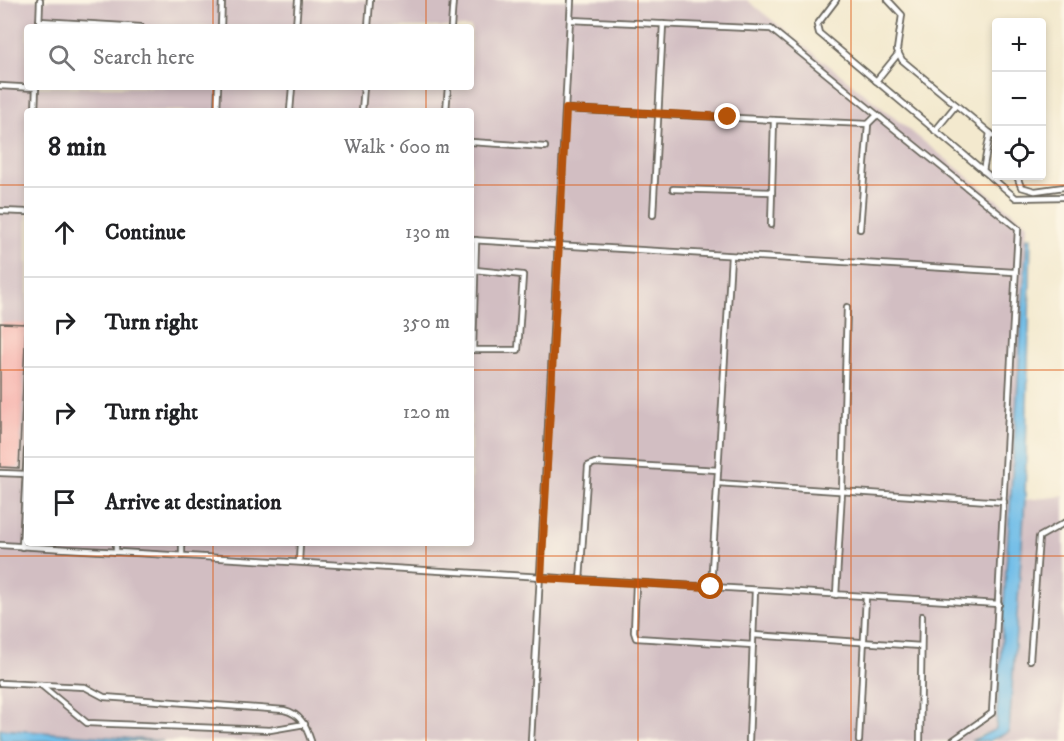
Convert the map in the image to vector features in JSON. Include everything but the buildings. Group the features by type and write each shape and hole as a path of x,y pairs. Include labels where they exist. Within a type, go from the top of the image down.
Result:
{"lane":[{"path":"39,24 40,0"},
{"path":"221,24 222,0"},
{"path":"296,24 298,0"},
{"path":"368,24 370,0"},
{"path":"451,24 453,0"},
{"path":"531,741 571,0"},
{"path":"836,0 816,25 817,30 876,81 1018,199 1064,197"},
{"path":"876,81 898,54 902,15 888,0"},
{"path":"570,20 771,29 1018,229 992,713 952,741"},
{"path":"653,215 663,24"},
{"path":"898,54 990,133 983,171"},
{"path":"0,86 24,87"},
{"path":"36,90 36,108"},
{"path":"217,108 218,90"},
{"path":"290,108 292,90"},
{"path":"362,108 364,90"},
{"path":"446,108 448,90"},
{"path":"935,130 956,105"},
{"path":"566,109 868,124"},
{"path":"860,229 868,124 877,115"},
{"path":"771,225 774,120"},
{"path":"474,142 545,147"},
{"path":"1018,180 1021,187 1035,191 1064,188"},
{"path":"673,189 772,192"},
{"path":"0,211 24,212"},
{"path":"474,240 1014,272"},
{"path":"474,255 474,284"},
{"path":"711,587 731,256"},
{"path":"474,350 518,351 523,275 475,270"},
{"path":"836,595 842,491 847,307"},
{"path":"580,580 588,466 595,463 718,470"},
{"path":"0,473 24,474"},
{"path":"717,483 1004,502"},
{"path":"22,547 24,510"},
{"path":"1030,660 1039,537 1064,523"},
{"path":"0,545 999,604"},
{"path":"116,546 116,552"},
{"path":"182,546 182,556"},
{"path":"299,562 300,546"},
{"path":"636,584 634,632 636,638 753,645"},
{"path":"749,741 755,590"},
{"path":"859,741 866,596"},
{"path":"920,741 922,616"},
{"path":"753,635 921,646"},
{"path":"0,683 85,687 104,697 284,710 293,712 305,724 310,738"},
{"path":"41,685 87,723 270,730 305,724"}],"shaded area":[{"path":"0,0 747,0 1027,224 996,729 970,741 163,741 0,729"},
{"path":"1064,496 1064,741 994,741 1009,731 1025,500"}],"water":[{"path":"1031,237 1025,500 1009,732 989,741 971,741 996,729 1027,238"},
{"path":"0,729 163,741 0,741"}],"route":[{"path":"711,587 541,578 566,109 728,117"}]}
